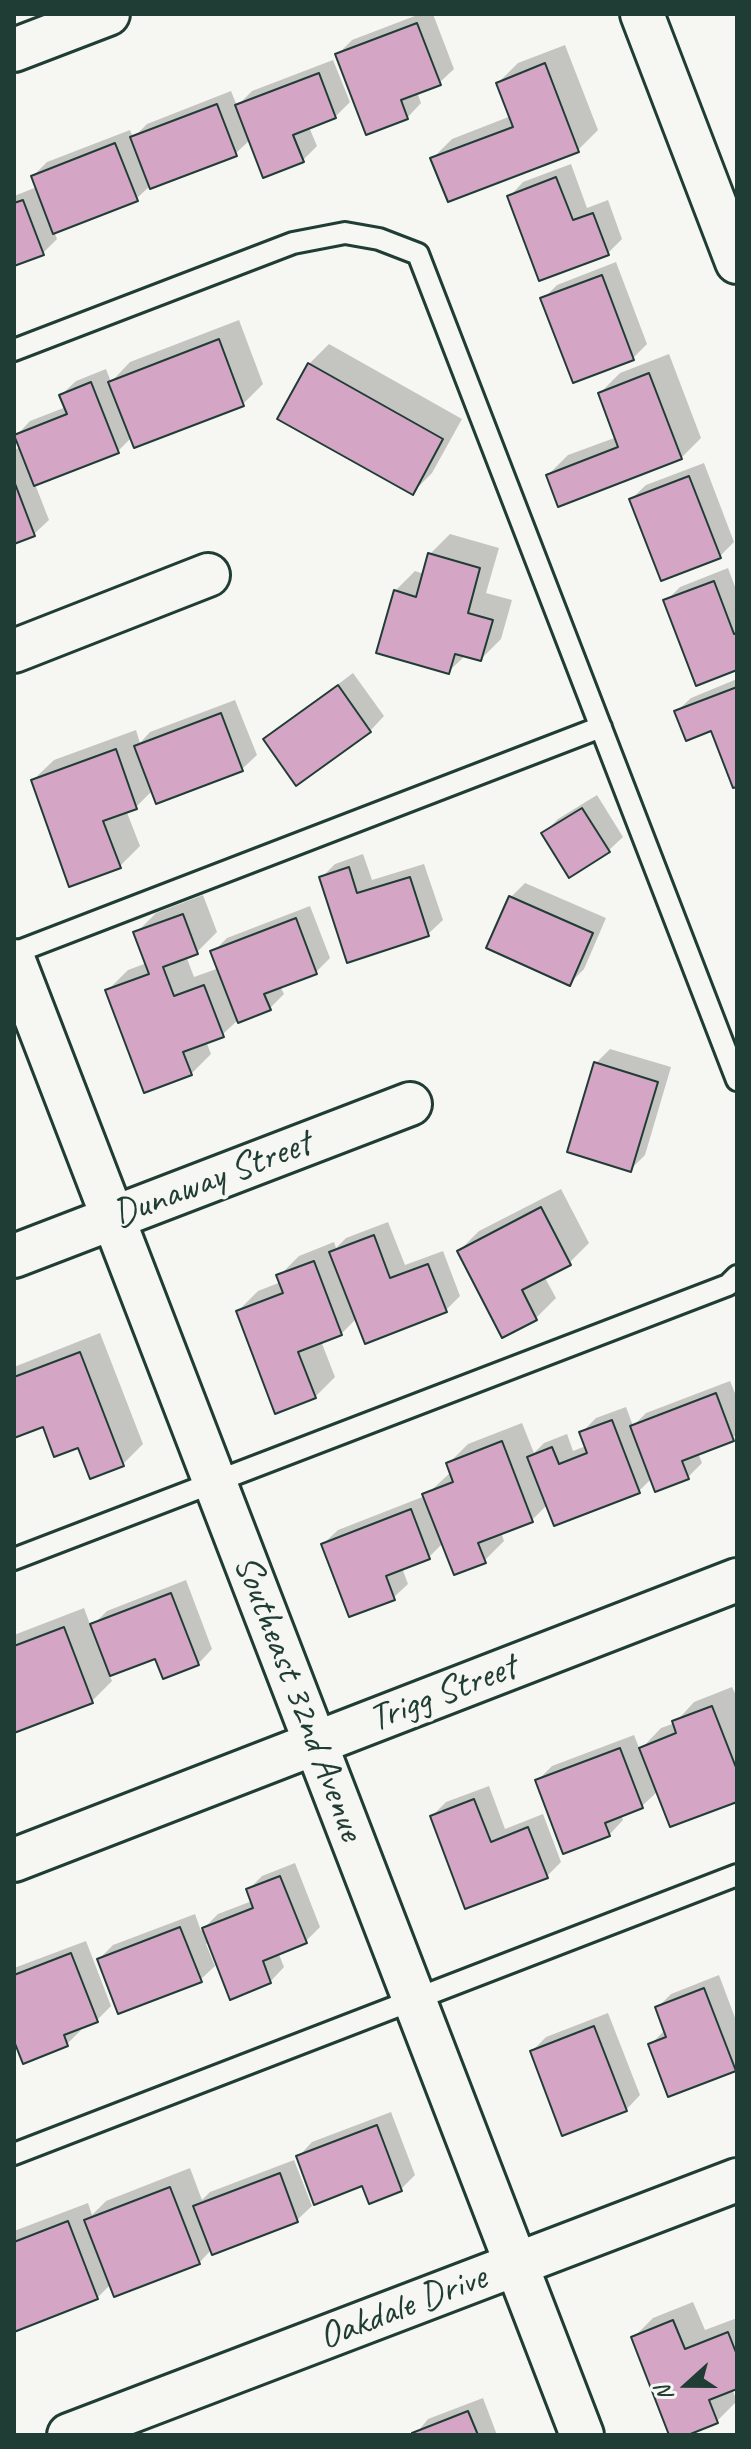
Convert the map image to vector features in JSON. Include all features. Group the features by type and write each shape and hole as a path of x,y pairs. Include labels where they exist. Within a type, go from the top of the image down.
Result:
{"street":[{"path":"14,50 108,14"},
{"path":"642,14 737,262"},
{"path":"14,651 208,575"},
{"name":"Southeast 32nd Avenue","path":"14,961 582,2435"},
{"name":"Dunaway Street","path":"14,1256 410,1104"},
{"name":"Trigg Street","path":"14,1860 737,1580"},
{"name":"Oakdale Drive","path":"69,2435 737,2180"}],"lane":[{"path":"14,350 293,243 345,233 379,239 418,254 737,1080"},
{"path":"14,953 601,727"},
{"path":"14,1559 728,1285 737,1276"},
{"path":"14,2154 737,1875"}],"building":[{"path":"417,23 441,85 401,100 408,119 366,135 335,54"},
{"path":"545,63 579,152 448,202 430,158 513,127 496,83"},
{"path":"319,73 336,118 293,135 304,162 263,178 235,105"},
{"path":"217,104 237,156 150,189 130,137"},
{"path":"115,143 138,201 53,234 31,176"},
{"path":"556,177 573,220 593,213 609,255 539,281 507,196"},
{"path":"23,200 44,255 14,266 14,203"},
{"path":"602,275 634,360 573,383 540,298"},
{"path":"219,339 244,406 134,448 108,382"},
{"path":"308,363 443,439 413,495 277,419"},
{"path":"649,373 682,459 558,507 546,475 618,447 598,393"},
{"path":"91,382 119,453 34,486 14,435 67,414 59,395"},
{"path":"689,476 721,558 661,581 629,499"},
{"path":"14,481 35,536 14,544"},
{"path":"428,553 480,568 468,613 493,620 481,661 455,654 449,674 376,653 394,590 416,597"},
{"path":"714,581 734,634 737,633 737,670 696,686 663,600"},
{"path":"338,685 371,732 296,786 263,739"},
{"path":"737,687 737,787 733,788 711,731 686,741 674,711"},
{"path":"221,713 243,771 156,804 134,746"},
{"path":"116,749 137,809 103,821 121,868 69,887 31,780"},
{"path":"582,808 610,852 569,878 541,833"},
{"path":"349,867 357,893 410,877 429,936 347,963 319,877"},
{"path":"509,896 593,933 570,986 486,948"},
{"path":"183,914 198,954 163,967 174,996 204,985 224,1037 183,1052 192,1075 144,1093 105,990 149,974 133,932"},
{"path":"296,918 317,974 264,994 271,1010 238,1023 210,951"},
{"path":"594,1062 658,1082 631,1172 567,1152"},
{"path":"541,1207 571,1265 522,1290 537,1320 502,1338 457,1251"},
{"path":"374,1235 390,1278 428,1264 447,1312 365,1344 329,1252"},
{"path":"314,1261 342,1335 298,1352 316,1398 275,1414 236,1311 283,1293 276,1275"},
{"path":"80,1352 124,1466 90,1479 78,1448 54,1457 43,1427 14,1438 14,1377"},
{"path":"716,1393 734,1441 682,1461 689,1479 655,1492 630,1426"},
{"path":"612,1420 640,1493 554,1526 527,1457 552,1447 559,1464 587,1453 579,1432"},
{"path":"502,1441 533,1522 478,1543 486,1563 454,1575 422,1494 453,1482 446,1463"},
{"path":"411,1509 430,1559 386,1576 395,1600 349,1617 321,1544"},
{"path":"171,1593 199,1665 163,1679 155,1659 110,1676 90,1624"},
{"path":"64,1627 93,1703 14,1733 14,1646"},
{"path":"712,1706 737,1770 737,1802 670,1827 639,1748 676,1733 672,1721"},
{"path":"620,1748 643,1808 605,1823 610,1836 563,1854 535,1780"},
{"path":"474,1799 491,1842 528,1827 548,1878 465,1909 430,1816"},
{"path":"280,1876 307,1943 263,1961 271,1983 230,2000 202,1928 253,1908 246,1889"},
{"path":"180,1927 202,1982 118,2014 97,1959"},
{"path":"71,1953 98,2022 64,2035 68,2046 23,2064 14,2041 14,1975"},
{"path":"704,1988 736,2071 668,2097 648,2044 666,2037 655,2007"},
{"path":"594,2026 627,2111 562,2136 530,2051"},
{"path":"377,2125 402,2191 369,2204 362,2186 314,2205 296,2156"},
{"path":"280,2173 298,2222 212,2255 193,2206"},
{"path":"170,2187 200,2264 114,2297 84,2220"},
{"path":"68,2221 98,2299 14,2332 14,2242"},
{"path":"673,2320 685,2349 728,2332 737,2355 737,2389 709,2400 718,2423 688,2435 669,2435 631,2337"},
{"path":"468,2411 478,2435 412,2433"}]}
